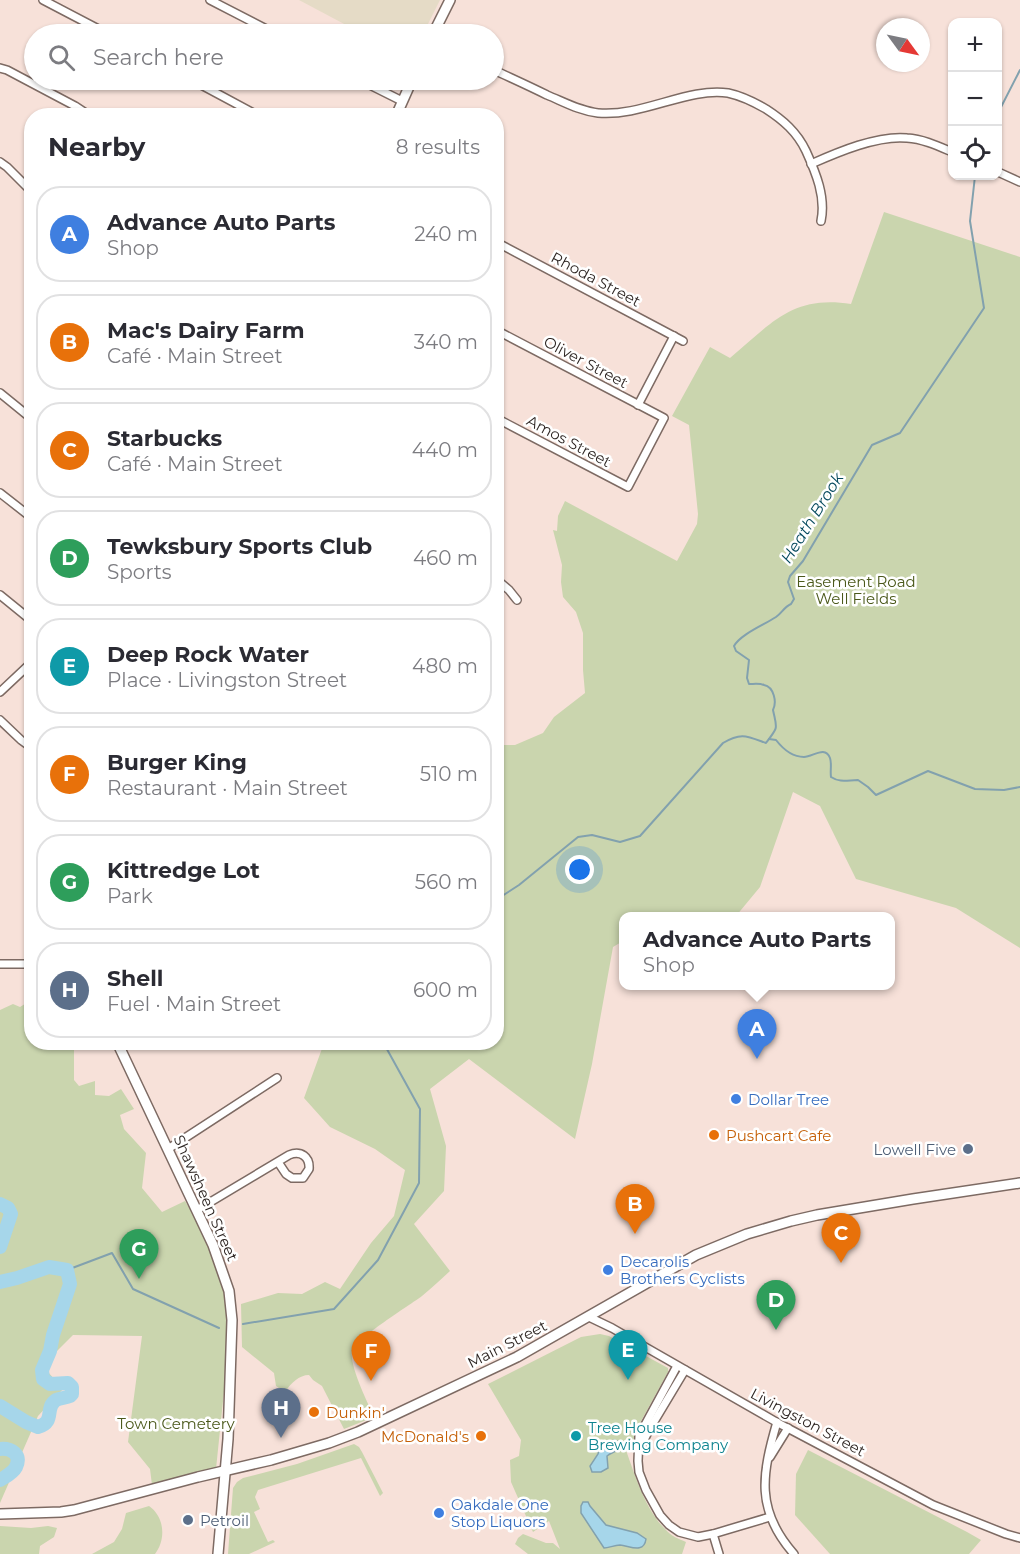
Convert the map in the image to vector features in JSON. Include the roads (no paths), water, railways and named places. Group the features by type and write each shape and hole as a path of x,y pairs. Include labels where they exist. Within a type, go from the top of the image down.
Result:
{"main road":[{"path":"438,24 450,0"},
{"path":"399,108 407,90"},
{"name":"Shawsheen Street","path":"121,1050 218,1257 231,1304 231,1356 218,1554"},
{"name":"Main Street","path":"0,1514 74,1510 302,1451 355,1433 517,1357 696,1255 765,1228 844,1210 1020,1183"}],"street":[{"path":"43,0 89,24"},
{"path":"210,0 257,24"},
{"path":"0,68 24,79"},
{"path":"504,75 578,108 598,113 626,112 703,94 736,95 756,104 783,121 799,138 812,164 822,198 821,221"},
{"path":"45,90 78,108"},
{"path":"211,90 244,108"},
{"path":"380,90 402,101"},
{"path":"812,164 835,154 884,139 905,137 948,151"},
{"path":"0,162 24,184"},
{"path":"1002,174 1020,182"},
{"name":"Rhoda Street","path":"504,246 682,341"},
{"name":"Oliver Street","path":"504,334 664,418 628,487"},
{"path":"638,405 674,336"},
{"path":"0,393 24,412"},
{"name":"Amos Street","path":"504,422 628,487"},
{"path":"0,493 24,512"},
{"path":"504,586 517,600"},
{"path":"0,595 24,614"},
{"path":"0,692 24,670"},
{"path":"0,720 24,742"},
{"path":"0,964 24,964"},
{"path":"168,1149 277,1078"},
{"path":"197,1210 278,1162 292,1154 304,1155 308,1159 309,1169 303,1178 292,1178 278,1162"},
{"name":"Livingston Street","path":"589,1317 777,1422 939,1508 1020,1538"},
{"path":"677,1366 639,1436 639,1472 660,1515 679,1532 698,1537 770,1517"},
{"path":"639,1450 684,1370"},
{"path":"777,1422 765,1472 765,1498 770,1517 782,1539 794,1554"},
{"path":"769,1459 788,1428"},
{"path":"713,1534 719,1554"}],"water":[{"path":"614,1440 620,1442 620,1445 618,1450 607,1456 608,1468 601,1472 592,1472 590,1466 600,1447"},
{"path":"583,1502 588,1502 606,1525 637,1533 646,1539 645,1544 640,1548 620,1545 604,1548 581,1513"}],"waterway":[{"name":"Heath Brook","path":"1002,105 1020,70"},
{"name":"Heath Brook","path":"504,895 578,837 592,835 620,842 640,836 723,743 740,736 766,743 773,733 776,724 773,710 775,699 772,692 762,684 749,684 747,678 749,660 736,651 734,646 791,604 794,599 788,582 790,576 803,561 872,445 900,433 984,308 970,221 975,180"},
{"path":"769,739 776,740 788,752 800,757 825,752 831,760 831,777 841,781 858,780 876,795 928,771 975,789 1004,790 1020,787"},
{"name":"Heath Brook","path":"243,1324 334,1309 378,1260 419,1183 420,1109 387,1050"},
{"path":"0,1204 8,1208 11,1214 0,1247"},
{"name":"Heath Brook","path":"67,1270 112,1253 133,1289 219,1328"},
{"path":"0,1282 49,1267 67,1270 70,1284 42,1370 43,1379 50,1384 68,1383 72,1387 72,1394 56,1400 51,1407 47,1422 38,1427 0,1406"},
{"path":"0,1449 11,1451 18,1459 15,1469 0,1480"}],"place":[{"name":"Advance Auto Parts","path":"757,1059"},
{"name":"Dollar Tree","path":"736,1099"},
{"name":"Pushcart Cafe","path":"714,1135"},
{"name":"Lowell Five","path":"968,1149"},
{"name":"Mac's Dairy Farm","path":"635,1234"},
{"name":"Starbucks","path":"841,1263"},
{"name":"Decarolis Brothers Cyclists","path":"608,1270"},
{"name":"Kittredge Lot","path":"139,1279"},
{"name":"Tewksbury Sports Club","path":"776,1330"},
{"name":"Deep Rock Water","path":"628,1380"},
{"name":"Burger King","path":"371,1381"},
{"name":"Dunkin'","path":"314,1412"},
{"name":"McDonald's","path":"481,1436"},
{"name":"Tree House Brewing Company","path":"576,1436"},
{"name":"Shell","path":"281,1438"},
{"name":"Oakdale One Stop Liquors","path":"439,1513"},
{"name":"Petroil","path":"188,1520"}],"park label":[{"name":"Easement Road Well Fields","path":"856,590"},
{"name":"Town Cemetery","path":"176,1423"}]}
